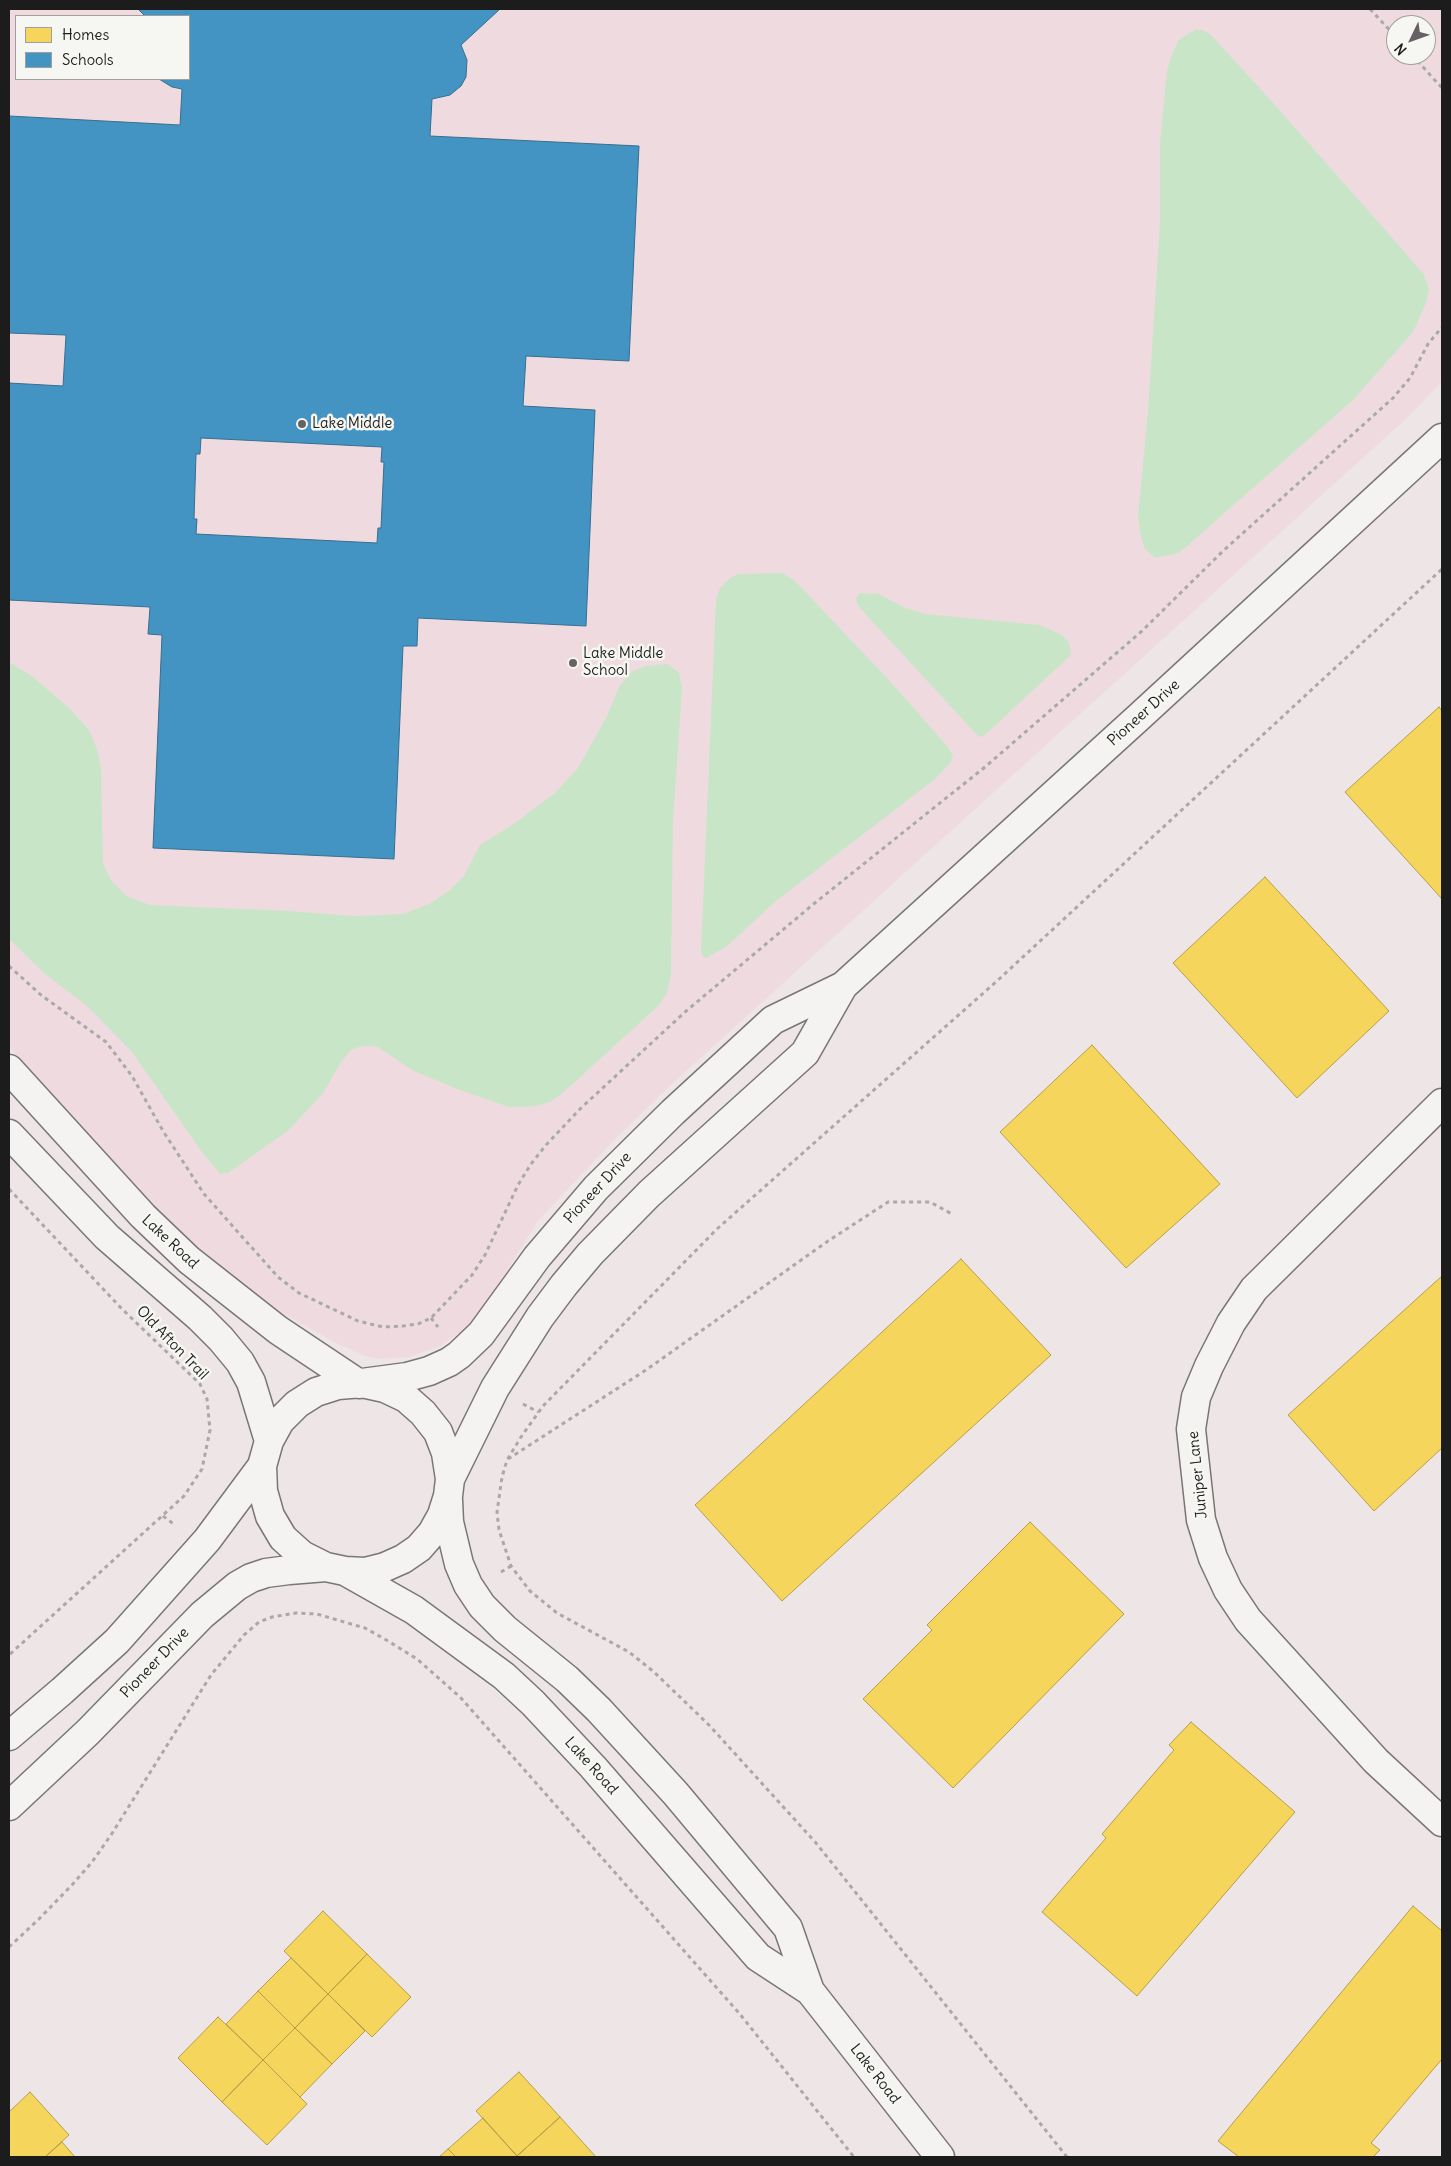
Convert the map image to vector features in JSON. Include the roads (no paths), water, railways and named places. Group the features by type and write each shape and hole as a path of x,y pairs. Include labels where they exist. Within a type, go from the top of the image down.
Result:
{"street":[{"name":"Pioneer Drive","path":"265,1453 280,1421 297,1404 316,1392 338,1385 408,1377 429,1371 459,1355 481,1334 537,1257 566,1222 634,1149 773,1020 843,986 1140,717 1442,438"},
{"name":"Pioneer Drive","path":"9,1806 88,1732 202,1615 236,1586 266,1573 336,1569 365,1572 385,1567 403,1559 419,1548 432,1533 442,1515 449,1488 495,1388 540,1317 564,1285 590,1254 649,1194 805,1053 843,986"},
{"name":"Lake Road","path":"9,1069 143,1216 189,1260 278,1330 360,1383 384,1388 399,1394 423,1413 438,1432 446,1453 449,1522 459,1564 468,1585 482,1606 504,1629 567,1679 599,1710 676,1794 788,1928 810,1991"},
{"name":"Juniper Lane","path":"1442,1103 1254,1289 1231,1323 1209,1366 1196,1397 1191,1429 1201,1520 1213,1558 1228,1590 1248,1620 1376,1762 1442,1822"},
{"path":"9,1134 107,1237 200,1318 240,1362 250,1382 265,1453 207,1540 117,1642 62,1692 9,1736"},
{"name":"Lake Road","path":"265,1453 263,1491 270,1516 283,1538 302,1556 336,1569 414,1610 504,1676 533,1703 593,1767 758,1957 810,1991 940,2157"}],"place":[{"name":"Lake Middle","path":"302,424"},
{"name":"Lake Middle School","path":"573,663"}]}
